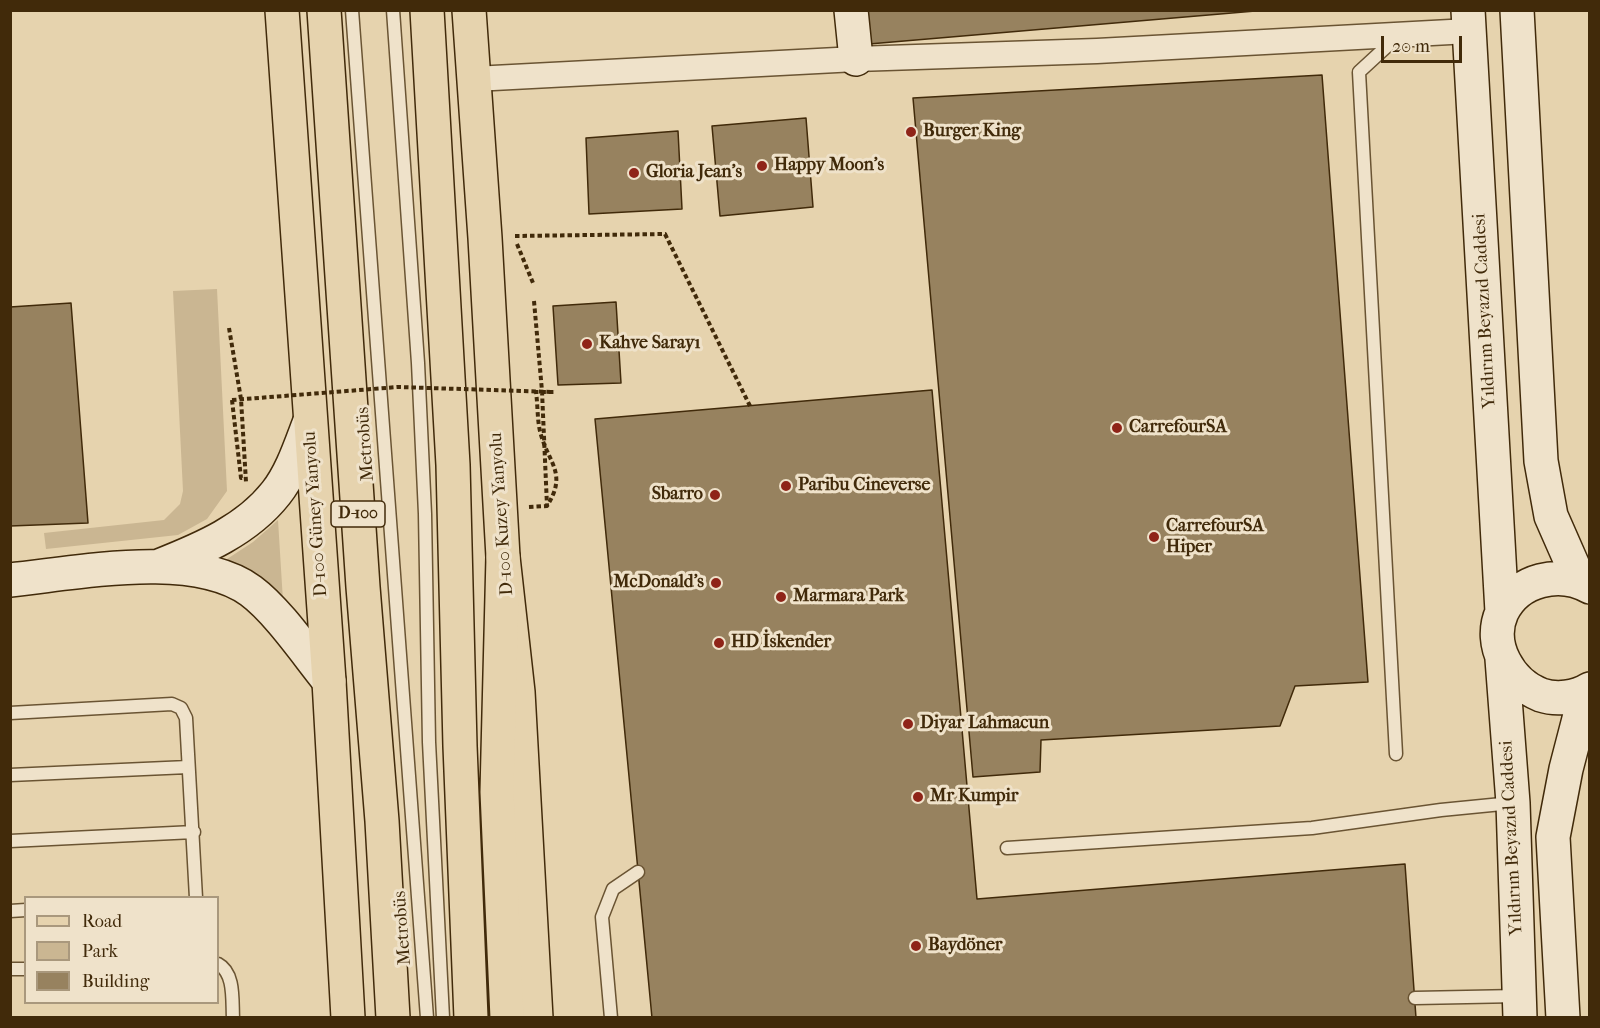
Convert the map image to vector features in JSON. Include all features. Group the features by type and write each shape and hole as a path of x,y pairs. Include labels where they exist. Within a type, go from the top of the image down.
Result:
{"main road":[{"name":"D-100 Güney Yanyolu","path":"282,10 329,681 348,1017"},
{"name":"D-100","path":"324,10 363,587 382,820 393,1017"},
{"path":"428,10 453,465 460,746 471,1017"},
{"name":"D-100 Kuzey Yanyolu","path":"469,10 503,557 519,693 536,1017"},
{"path":"851,10 856,59"},
{"path":"1517,10 1541,462 1551,516 1585,585"},
{"name":"Yıldırım Beyazıd Caddesi","path":"1468,21 1502,612 1499,641 1513,803 1520,1007"},
{"path":"159,566 210,544 248,520 277,492 310,421"},
{"path":"503,557 497,792 507,1017"},
{"path":"10,580 159,566 229,578 252,592 329,681"},
{"path":"1502,612 1517,594 1530,585 1546,579 1563,578 1585,585"},
{"path":"1502,659 1514,677 1528,690 1547,697 1567,698 1588,690"},
{"path":"1563,1017 1553,837 1566,769 1588,690"},
{"path":"328,1017 342,893"}],"street":[{"path":"474,79 856,59 1397,37 1468,21"}],"lane":[{"name":"Metrobüs","path":"352,10 427,1017"},
{"name":"Metrobüs","path":"393,10 418,363 425,514 429,742 443,1017"},
{"path":"1396,754 1359,72 1397,37"},
{"path":"10,713 172,704 181,708 186,718 196,896"},
{"path":"10,775 188,767"},
{"path":"1007,848 1312,828 1441,810 1513,803"},
{"path":"10,841 194,832"},
{"path":"611,1017 602,917 613,889 638,872"},
{"path":"219,965 226,969 230,977 233,1017"},
{"path":"1415,998 1520,1007"}],"path":[{"path":"514,236 665,234 750,406"},
{"path":"229,328 241,399 245,477 241,478 232,400 241,399 398,387 542,391 554,392 536,392 541,435 554,461 557,490 547,506 542,391 534,301"}],"green space":[{"path":"217,289 227,491 207,519 178,535 46,549 44,533 164,520 180,504 183,491 173,291"},
{"path":"278,520 283,601 221,563 253,542"}],"building":[{"path":"866,10 1267,10 869,44"},
{"name":"CarrefourSA Hiper","path":"1322,75 1368,682 1295,686 1280,726 1041,740 1040,772 973,777 913,98"},
{"name":"Happy Moon's","path":"806,118 813,207 720,216 712,126"},
{"name":"Gloria Jean's","path":"678,131 682,209 589,214 586,138"},
{"name":"Kahve Sarayı","path":"616,302 621,383 558,385 553,306"},
{"path":"71,303 88,523 10,526 10,307"},
{"name":"Marmara Park","path":"932,390 977,899 1405,864 1416,1018 652,1018 595,419"}],"place":[{"name":"Burger King","path":"911,132"},
{"name":"Happy Moon's","path":"762,166"},
{"name":"Gloria Jean's","path":"634,173"},
{"name":"Kahve Sarayı","path":"587,344"},
{"name":"CarrefourSA","path":"1117,428"},
{"name":"Paribu Cineverse","path":"786,486"},
{"name":"Sbarro","path":"715,495"},
{"name":"CarrefourSA Hiper","path":"1154,537"},
{"name":"McDonald's","path":"716,583"},
{"name":"Marmara Park","path":"781,597"},
{"name":"HD İskender","path":"719,643"},
{"name":"Diyar Lahmacun","path":"908,724"},
{"name":"Mr Kumpir","path":"918,797"},
{"name":"Baydöner","path":"916,946"}]}
